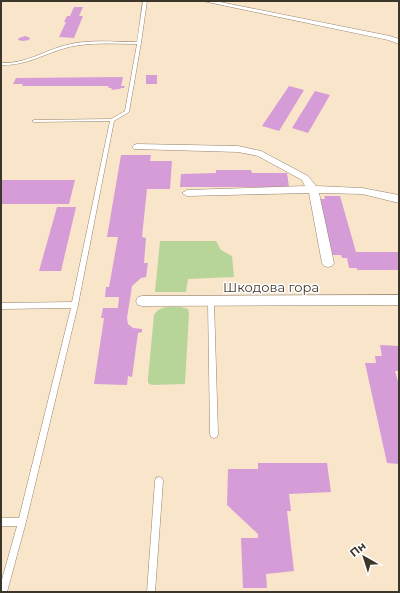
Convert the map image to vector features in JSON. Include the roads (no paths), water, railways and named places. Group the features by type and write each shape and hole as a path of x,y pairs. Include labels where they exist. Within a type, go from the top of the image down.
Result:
{"street":[{"path":"206,1 390,38 399,42"},
{"path":"137,147 238,149 261,154 306,178 313,189 328,263"},
{"path":"188,193 313,189 362,191 399,199"},
{"name":"Шкодова гора","path":"142,301 211,302 399,300"}],"lane":[{"path":"34,121 112,120 127,112 145,1"},
{"path":"1,64 16,64 69,45 139,43"},
{"path":"3,592 22,522 75,305 112,120"},
{"path":"211,302 214,434"},
{"path":"1,306 75,305"},
{"path":"151,592 159,481"},
{"path":"1,522 22,522"}]}
